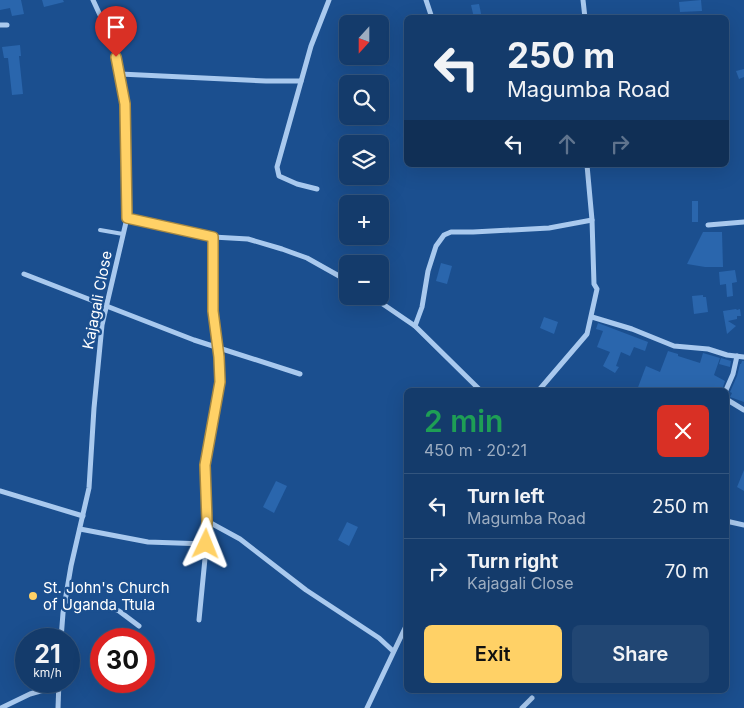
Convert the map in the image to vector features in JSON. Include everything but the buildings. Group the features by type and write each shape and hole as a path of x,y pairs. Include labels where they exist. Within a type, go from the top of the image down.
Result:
{"street":[{"name":"Kajagali Close","path":"62,628 71,566 89,488 102,325 127,218 125,104 112,40 93,0"},
{"path":"318,189 279,176 276,167 311,46 329,0"},
{"path":"426,0 431,15"},
{"path":"583,0 585,15"},
{"path":"0,25 6,25"},
{"path":"120,74 266,81 301,80"},
{"path":"540,388 587,334 592,317 598,289 594,284 592,220 587,167"},
{"path":"127,218 213,237 248,239 307,258 339,276"},
{"path":"415,326 422,307 428,271 436,246 444,234 451,232 541,229 592,220"},
{"path":"708,225 744,222"},
{"path":"199,620 207,521 205,465 220,382 213,311 213,237"},
{"path":"24,274 194,340 300,374"},
{"path":"384,305 415,326 478,388"},
{"path":"592,317 632,329 674,346 708,349 744,357"},
{"path":"727,388 733,374 737,356"},
{"path":"729,401 744,410"},
{"path":"0,491 83,516"},
{"path":"207,521 240,539 306,590 379,638 393,651"},
{"path":"729,522 744,525"},
{"path":"80,529 148,542 206,544"},
{"path":"65,600 81,605 107,606 119,611 139,626"},
{"path":"367,708 404,630"},
{"path":"1,708 33,693"},
{"path":"58,693 58,708"},
{"path":"522,708 532,698"}],"lane":[{"path":"100,230 123,234"}],"place":[{"name":"St. John's Church of Uganda Ttula","path":"33,596"}],"route":[{"path":"116,57 125,104 127,218 213,237 213,311 220,382 211,423 205,465 206,544"}]}
